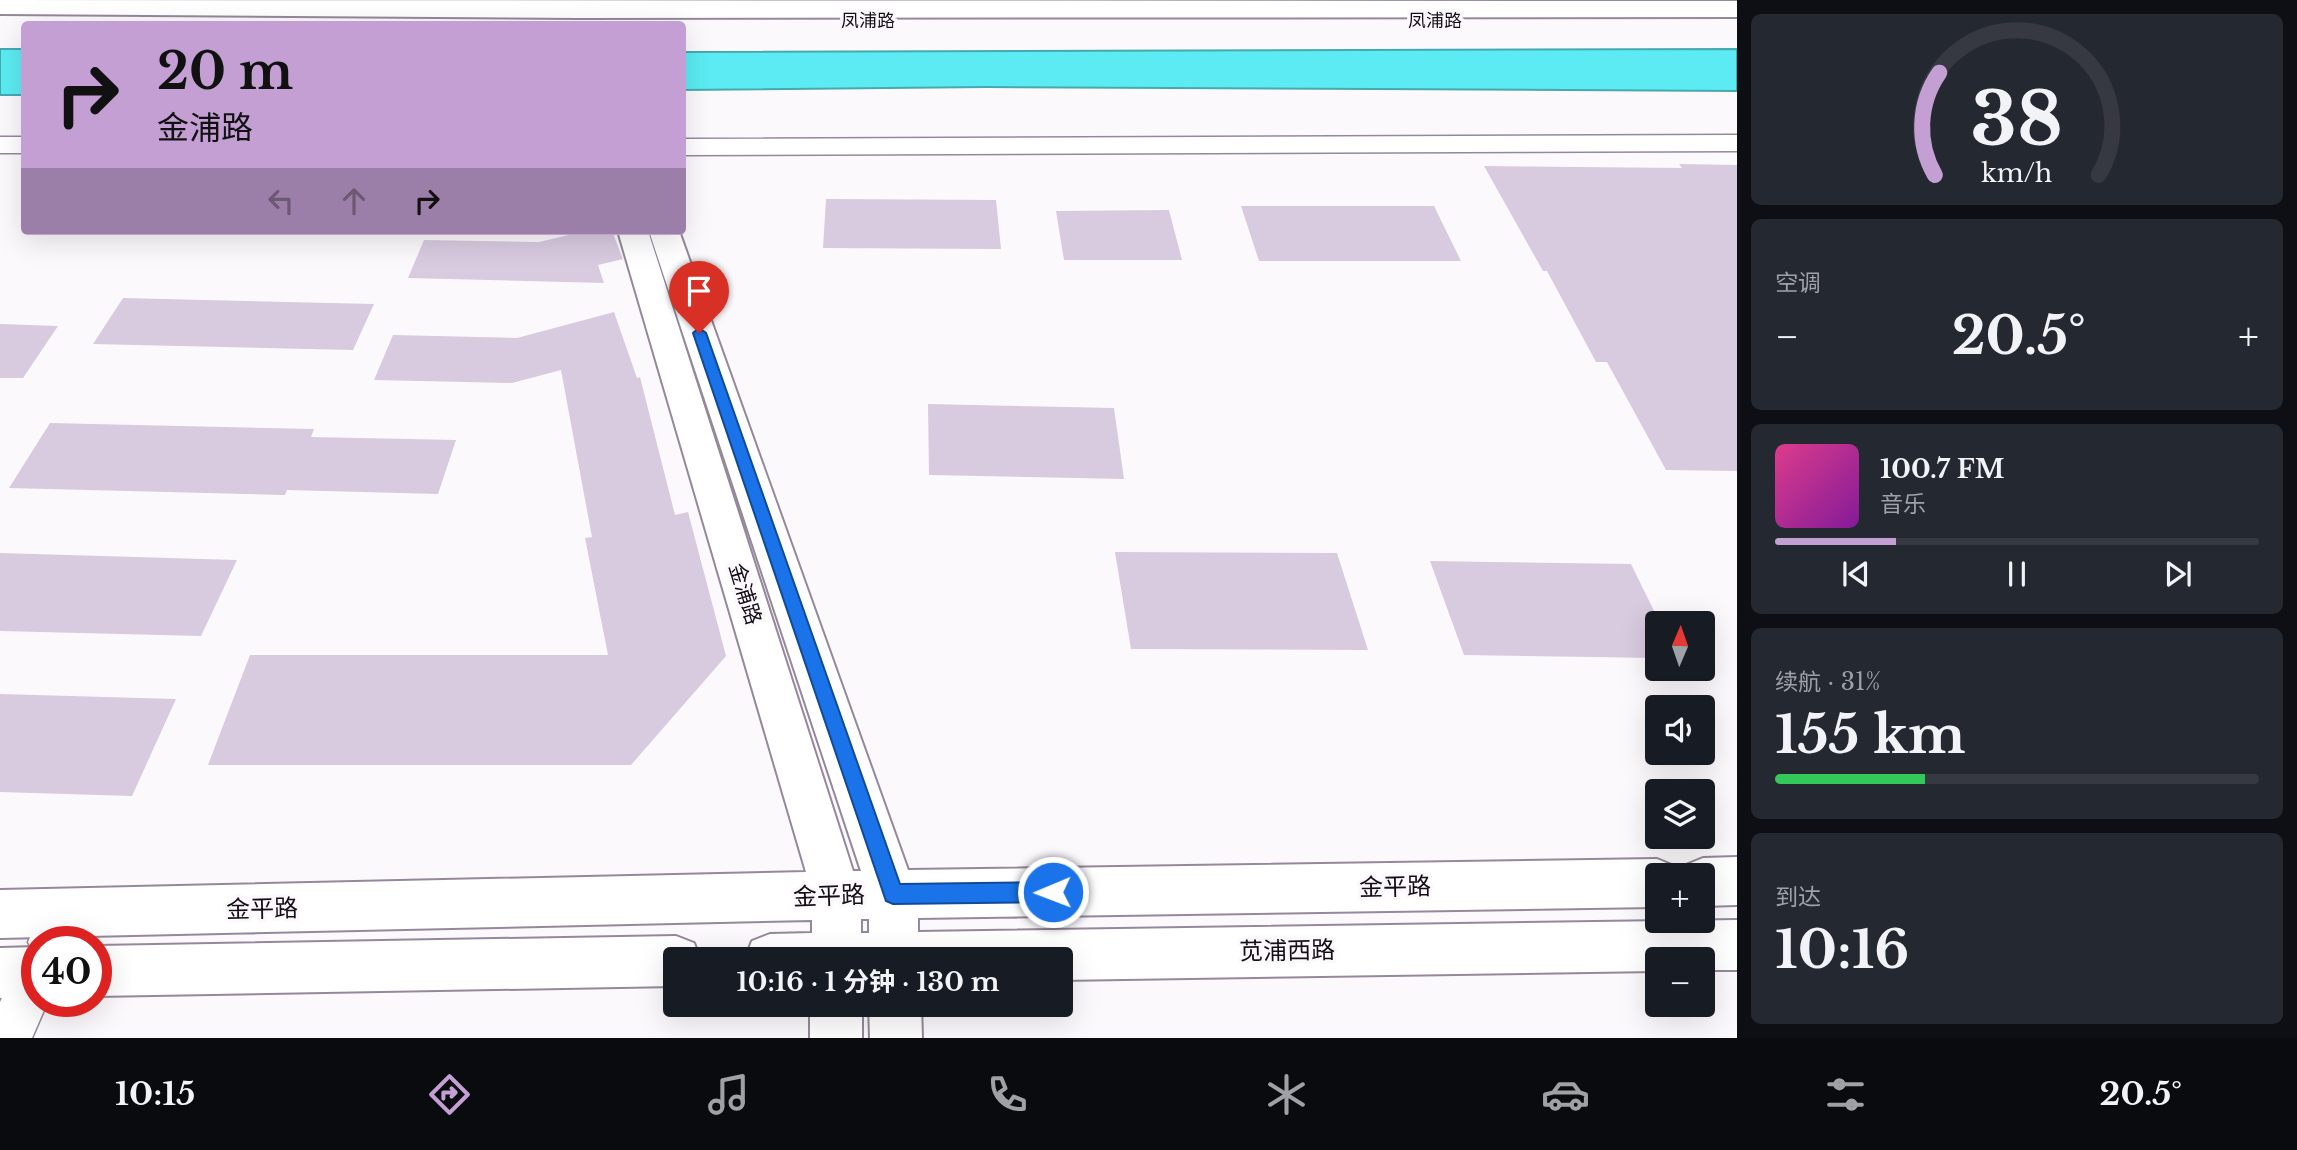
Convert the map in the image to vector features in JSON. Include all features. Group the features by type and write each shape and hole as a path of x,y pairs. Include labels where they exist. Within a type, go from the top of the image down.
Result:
{"street":[{"name":"凤浦路","path":"0,6 581,17 1737,21"},
{"name":"凤浦路","path":"0,20 1737,9"},
{"path":"686,147 1737,143"},
{"path":"0,145 21,145"},
{"name":"金浦路","path":"634,235 837,895 836,947"},
{"name":"金浦路","path":"665,235 893,894 894,947"},
{"path":"1715,882 1737,881"},
{"name":"金平路","path":"81,926 837,895 1645,883"},
{"name":"金平路","path":"0,914 53,926"},
{"name":"苋浦西路","path":"1073,967 1737,945"},
{"path":"112,971 663,961"},
{"path":"0,973 21,973"},
{"path":"8,1038 21,1009"},
{"name":"金浦路","path":"836,1017 836,1038"},
{"name":"金浦路","path":"896,1017 896,1038"}],"water":[{"path":"0,49 21,49 21,95 0,95"},
{"path":"1737,49 1737,91 987,87 686,90 686,52"}],"building":[{"path":"1679,164 1737,165 1737,471 1666,470 1607,362 1596,362 1547,271 1543,271 1484,166 1682,168"},
{"path":"826,199 996,200 1001,249 823,248"},
{"path":"1241,206 1434,206 1461,261 1259,261"},
{"path":"1169,210 1182,260 1064,260 1056,211"},
{"path":"569,235 614,235 623,259 598,265 604,283 408,278 424,240 539,242"},
{"path":"123,298 374,304 353,350 93,344"},
{"path":"614,312 637,378 640,377 675,515 688,512 726,656 631,765 208,765 250,655 608,655 585,538 592,537 561,370 512,383 374,380 393,335 517,338"},
{"path":"0,324 58,326 23,378 0,378"},
{"path":"928,404 1114,408 1124,479 929,475"},
{"path":"50,423 314,429 311,437 456,440 438,494 287,490 285,495 9,488"},
{"path":"1115,552 1337,553 1368,650 1131,649"},
{"path":"0,553 237,560 201,636 0,631"},
{"path":"1430,561 1631,564 1654,611 1645,611 1645,658 1464,655"},
{"path":"0,694 176,699 132,796 0,792"}],"route":[{"path":"699,333 893,894 1053,892"}]}
